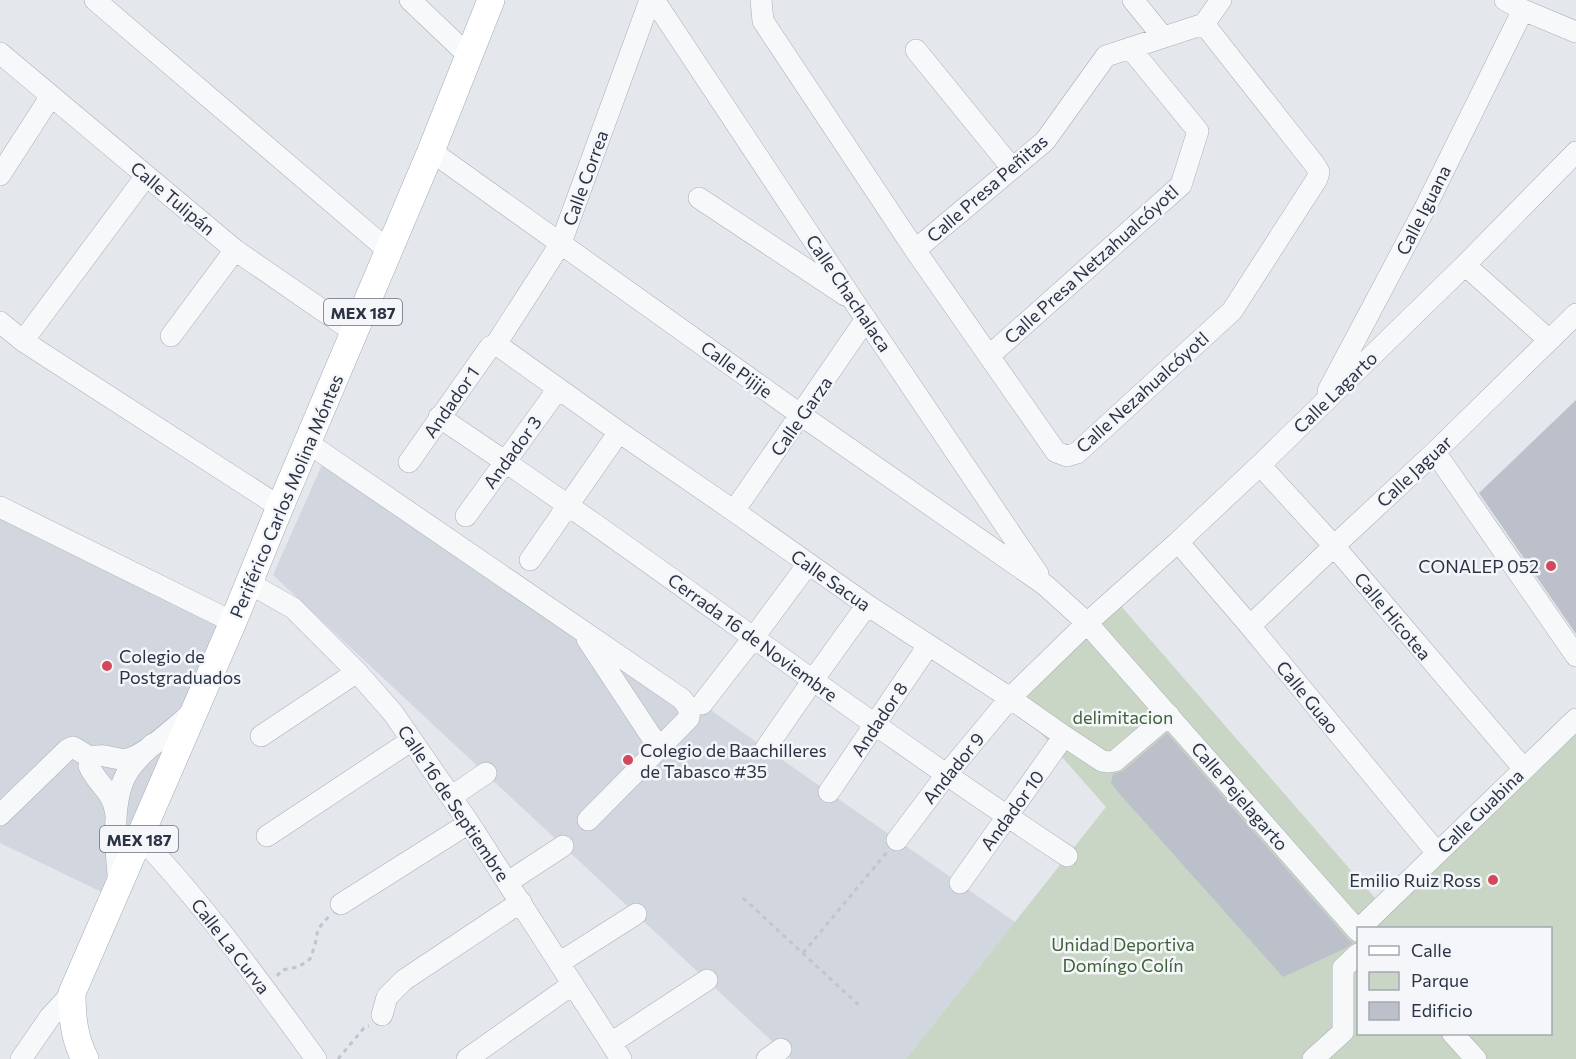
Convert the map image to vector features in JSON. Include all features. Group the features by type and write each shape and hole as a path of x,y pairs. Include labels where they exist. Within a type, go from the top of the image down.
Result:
{"main road":[{"name":"Periférico Carlos Molina Móntes","path":"82,1054 72,1021 72,993 233,622 431,151 491,0"}],"street":[{"path":"95,0 389,251"},
{"path":"410,0 469,56"},
{"name":"Calle Correa","path":"496,344 561,243 652,0"},
{"name":"Calle Chachalaca","path":"652,0 1045,585"},
{"name":"Calle Nezahualcóyotl","path":"761,0 763,21 915,250 1056,452 1067,456 1077,453 1232,311 1317,179 1319,172 1204,24"},
{"path":"1133,0 1163,37"},
{"path":"1204,24 1221,0"},
{"path":"1514,5 1576,32"},
{"name":"Calle Iguana","path":"1319,408 1425,208 1514,5"},
{"name":"Calle Presa Peñitas","path":"915,250 1045,141 1106,56 1204,24"},
{"name":"Calle Presa Netzahualcóyotl","path":"989,356 1181,185 1198,131 1130,48"},
{"path":"916,50 1012,168"},
{"name":"Calle Tulipán","path":"0,53 235,250 354,332"},
{"path":"0,175 51,96"},
{"name":"Calle Pijije","path":"431,151 801,415 1045,585"},
{"name":"Calle Lagarto","path":"1087,623 1179,542 1260,465 1465,265 1576,152"},
{"path":"23,341 146,176"},
{"path":"699,198 853,300"},
{"path":"171,336 235,250"},
{"path":"1465,265 1549,340"},
{"name":"Calle Jaguar","path":"1250,626 1435,452 1576,314"},
{"name":"Calle Garza","path":"734,511 866,319"},
{"path":"0,322 23,341 280,507"},
{"name":"Calle Sacua","path":"496,344 867,605 1102,761 1115,761 1169,715"},
{"name":"Andador 1","path":"409,462 490,347 496,344"},
{"name":"Andador 3","path":"466,516 558,389"},
{"name":"Cerrada 16 de Noviembre","path":"439,417 568,505 946,775 1067,856"},
{"path":"530,560 619,432"},
{"path":"308,443 682,699 690,712 689,718 588,820"},
{"path":"1435,452 1576,656"},
{"name":"Calle Hicotea","path":"1260,465 1334,546 1524,769"},
{"path":"0,507 233,622"},
{"name":"Calle Guao","path":"1179,542 1437,853"},
{"path":"702,704 808,564"},
{"name":"Calle 16 de Septiembre","path":"249,582 293,608 357,672 393,713 452,797 616,1051"},
{"name":"Calle Pejelagarto","path":"1045,585 1087,623 1357,928"},
{"path":"766,747 867,605"},
{"name":"Andador 9","path":"897,840 946,775 1010,698 1087,623"},
{"path":"582,632 659,748"},
{"name":"Andador 8","path":"829,792 928,646"},
{"path":"261,736 357,672"},
{"path":"117,818 113,799 93,776 89,766 92,758 102,754 125,760 135,757 195,710"},
{"name":"Calle Guabina","path":"1362,927 1576,719"},
{"name":"Andador 10","path":"960,883 1064,736"},
{"path":"267,836 412,741"},
{"path":"119,887 116,856 120,790 126,775 136,761 153,744"},
{"path":"0,815 67,750 73,747 92,758"},
{"path":"452,797 486,773"},
{"path":"341,904 469,823"},
{"name":"Calle La Curva","path":"140,837 171,869 266,989 316,1059"},
{"path":"508,882 563,846"},
{"path":"382,1015 387,996 404,980 521,902"},
{"path":"560,963 636,914"},
{"path":"1313,1059 1343,1032 1343,968 1357,956"},
{"path":"616,1051 707,980"},
{"path":"467,1059 573,984"},
{"path":"25,1051 50,1017 72,993"},
{"path":"25,1051 42,1036 57,1033 67,1038 82,1054"},
{"path":"1454,1035 1476,1059"}],"path":[{"path":"803,953 897,840"},
{"path":"743,898 861,1008"},
{"path":"266,989 282,970 298,967 310,959 318,929 341,904"},
{"path":"338,1059 364,1028 374,1024 382,1015"}],"shaded area":[{"name":"Colegio de Baachilleres de Tabasco #35","path":"326,456 702,704 1015,922 906,1059 791,1059 273,575"},
{"name":"Colegio de Postgraduados","path":"0,507 233,622 114,898 0,843"}],"green space":[{"path":"1114,598 1382,906 1576,719 1576,1059 906,1059 1106,807 1010,698"}],"building":[{"name":"CONALEP 052","path":"1576,400 1576,634 1479,493"},
{"path":"1167,733 1353,943 1283,977 1118,792 1111,783 1113,774 1123,771"}],"place":[{"name":"CONALEP 052","path":"1551,566"},
{"name":"Colegio de Postgraduados","path":"107,666"},
{"name":"Colegio de Baachilleres de Tabasco #35","path":"628,760"},
{"name":"Emilio Ruiz Ross","path":"1493,880"}],"park label":[{"name":"delimitacion","path":"1123,717"},
{"name":"Unidad Deportiva Domíngo Colín","path":"1123,954"}]}
